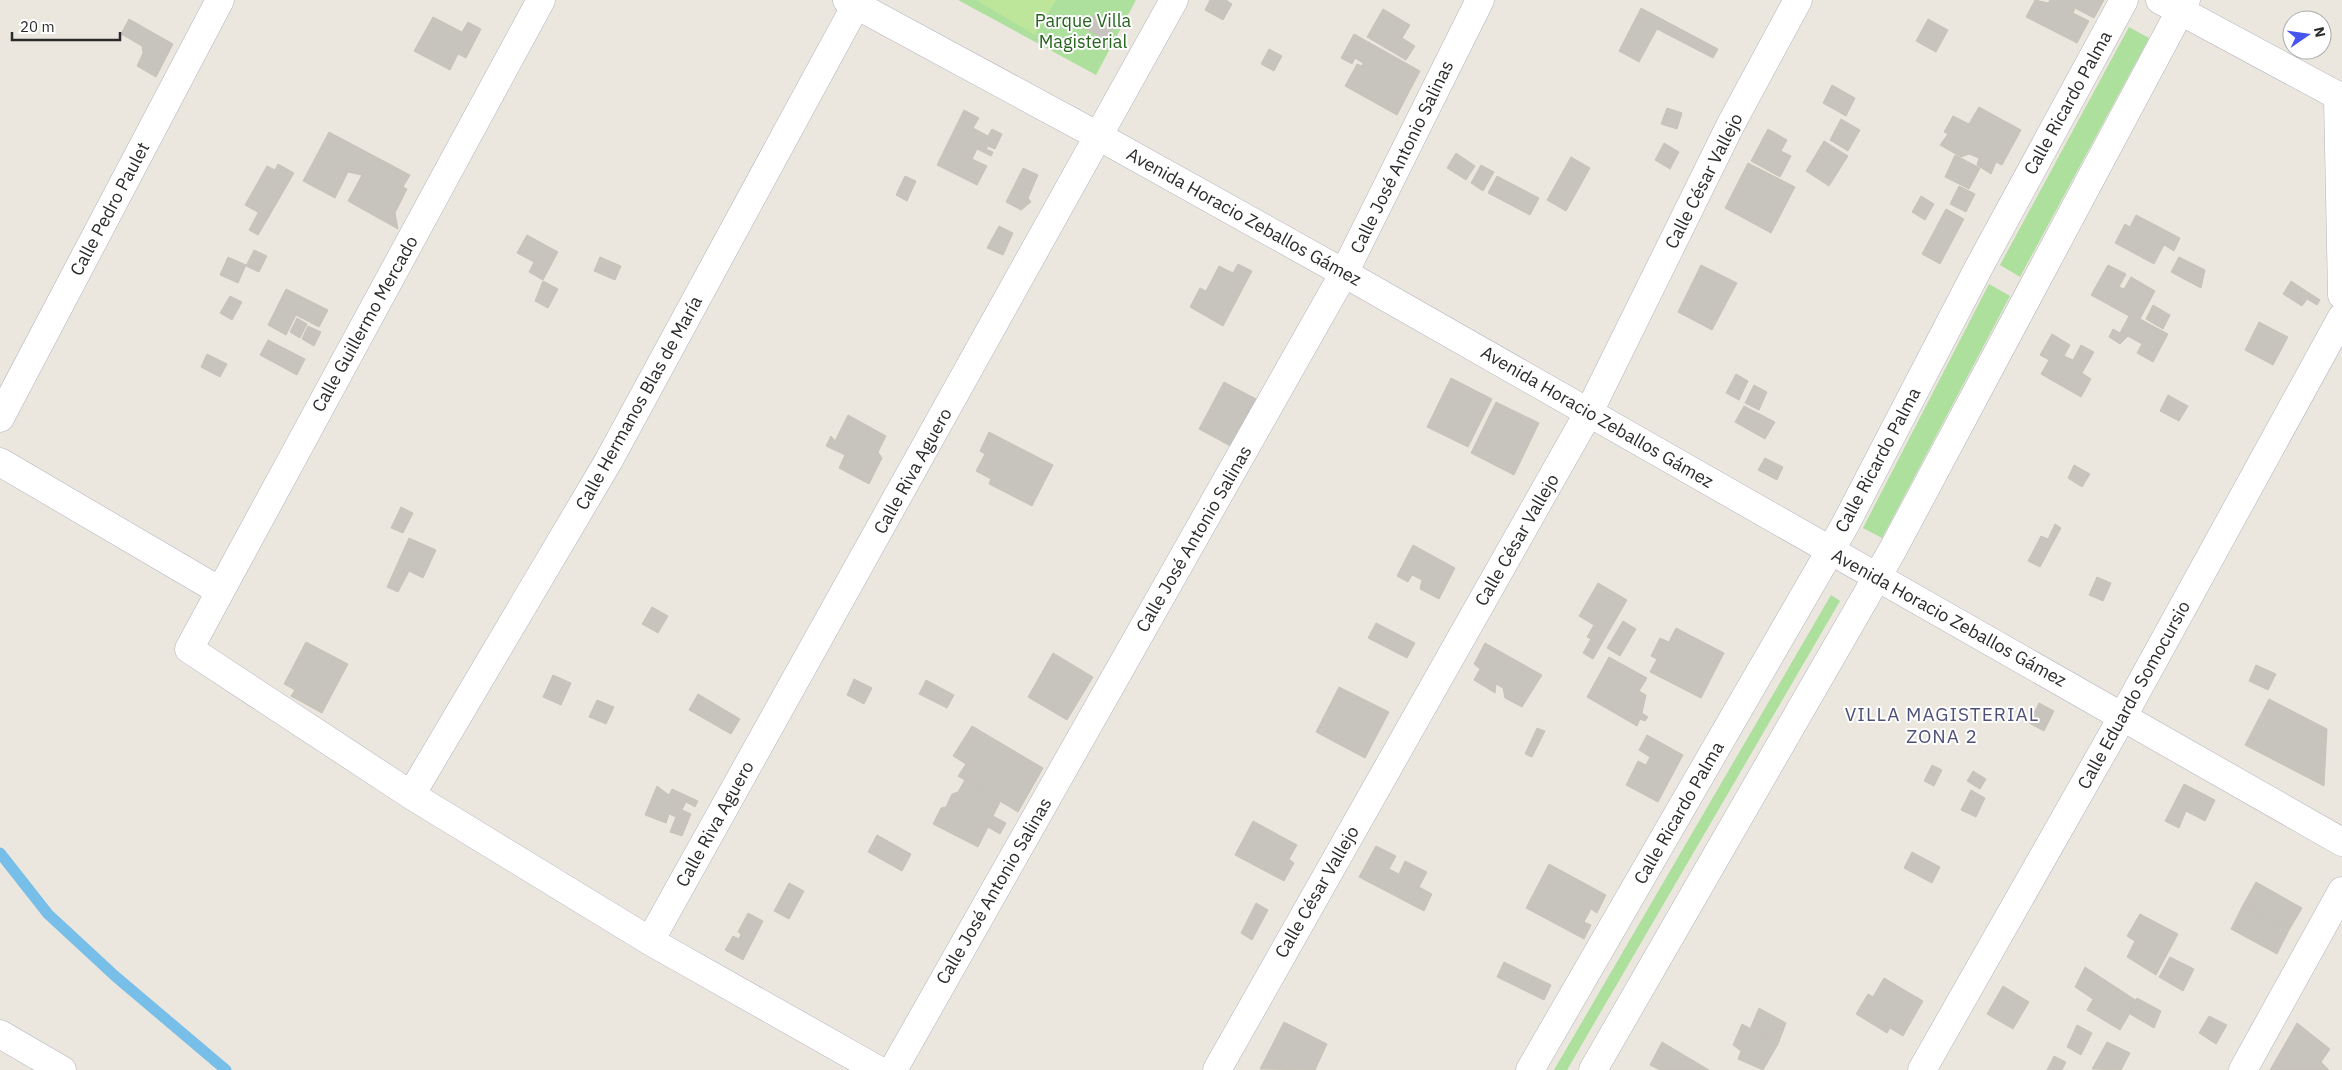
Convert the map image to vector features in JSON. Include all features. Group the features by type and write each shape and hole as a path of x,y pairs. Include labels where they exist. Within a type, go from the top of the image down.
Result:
{"street":[{"name":"Calle Pedro Paulet","path":"0,418 220,0"},
{"name":"Calle Guillermo Mercado","path":"410,795 189,649 542,0"},
{"name":"Calle Riva Aguero","path":"650,941 1100,137 1174,0"},
{"name":"Calle José Antonio Salinas","path":"893,1070 1344,273 1480,0"},
{"name":"Calle César Vallejo","path":"1217,1070 1589,412 1732,124 1798,0"},
{"name":"Calle Ricardo Palma","path":"1530,1070 1830,551 1979,267 2124,0"},
{"name":"Avenida Horacio Zeballos Gámez","path":"852,3 1100,137 1344,273 1830,551 1877,575 2342,842"},
{"name":"Calle Hermanos Blas de María","path":"410,795 609,460 852,3"},
{"path":"1594,1070 1892,551 2176,4 2340,98 2342,295"},
{"name":"Calle Eduardo Somocursio","path":"1922,1070 2123,716 2342,317"},
{"path":"0,462 220,591"},
{"path":"410,795 650,941 878,1070"},
{"path":"2243,1070 2342,891"},
{"path":"0,1034 62,1070"}],"green space":[{"name":"Parque Villa Magisterial","path":"958,0 1136,0 1096,75"},
{"path":"976,0 1056,0 1035,35"},
{"path":"2129,27 2149,38 2020,277 2000,265"},
{"path":"1989,284 2010,296 1882,538 1863,528"},
{"path":"1831,595 1840,601 1567,1070 1554,1070"}],"building":[{"path":"1210,0 1226,0 1232,4 1223,20 1205,10"},
{"path":"2035,0 2048,3 2050,0 2104,0 2094,18 2075,8 2073,13 2089,21 2077,43 2026,17"},
{"path":"1641,8 1718,49 1713,58 1657,29 1639,62 1619,51"},
{"path":"1383,9 1410,25 1402,38 1415,46 1406,60 1367,37"},
{"path":"1094,15 1114,26 1105,40 1086,29"},
{"path":"433,17 462,32 468,22 481,29 466,58 458,54 450,70 414,51"},
{"path":"129,19 173,44 156,77 137,66 143,53 142,46 121,34"},
{"path":"1928,19 1948,30 1936,52 1916,41"},
{"path":"1354,34 1420,71 1397,115 1345,86 1357,64 1362,66 1363,63 1355,58 1352,64 1341,58"},
{"path":"1269,49 1282,56 1274,71 1261,64"},
{"path":"1832,85 1855,98 1846,116 1823,103"},
{"path":"1979,107 2021,130 2002,165 1996,162 1991,174 1977,165 1979,158 1969,154 1961,157 1940,145 1948,134 1944,132 1953,116 1969,124"},
{"path":"1667,108 1682,113 1677,129 1661,124"},
{"path":"964,110 979,118 973,128 988,136 992,129 1002,134 995,149 988,146 986,149 993,152 991,156 977,149 972,159 987,166 977,185 937,165"},
{"path":"1841,119 1860,130 1848,151 1830,140"},
{"path":"1768,129 1787,140 1781,151 1791,156 1780,177 1751,161"},
{"path":"329,132 410,175 403,187 407,189 395,213 398,229 348,201 362,175 348,172 335,198 303,181"},
{"path":"1824,141 1848,156 1829,186 1806,171"},
{"path":"1664,143 1679,152 1670,169 1655,160"},
{"path":"1456,153 1475,166 1466,180 1447,168"},
{"path":"1955,155 1980,168 1969,189 1945,177"},
{"path":"1571,157 1590,168 1566,211 1547,200"},
{"path":"1748,163 1795,187 1771,233 1725,208"},
{"path":"278,164 294,173 268,218 245,205 267,166 275,170"},
{"path":"1481,165 1494,172 1483,191 1471,183"},
{"path":"1023,168 1038,175 1028,198 1031,202 1021,210 1006,202"},
{"path":"905,176 916,181 907,201 896,195"},
{"path":"1497,176 1539,198 1530,215 1488,193"},
{"path":"1959,186 1975,194 1966,212 1950,204"},
{"path":"1921,196 1934,204 1925,220 1912,212"},
{"path":"1946,209 1964,219 1940,264 1922,254"},
{"path":"258,213 268,218 258,235 249,230"},
{"path":"2136,215 2180,238 2174,251 2164,245 2154,264 2115,243 2125,224 2130,227"},
{"path":"999,226 1013,233 1003,255 987,248"},
{"path":"527,235 558,252 543,280 529,272 534,262 517,253"},
{"path":"254,250 267,256 259,272 246,266"},
{"path":"228,257 246,265 238,283 220,275"},
{"path":"600,257 621,266 615,280 594,271"},
{"path":"2179,257 2205,270 2201,288 2171,272"},
{"path":"1238,264 1252,271 1223,326 1190,307 1200,288 1206,291 1219,266 1233,273"},
{"path":"1701,265 1737,283 1712,330 1678,312"},
{"path":"2108,265 2126,274 2119,287 2124,289 2131,277 2155,291 2140,319 2168,334 2153,362 2137,353 2142,344 2128,336 2120,344 2109,337 2113,329 2120,333 2129,316 2091,295"},
{"path":"543,281 558,289 548,308 535,301"},
{"path":"2291,281 2320,300 2317,305 2307,299 2302,306 2283,294"},
{"path":"286,289 328,310 319,327 296,315 286,335 268,325"},
{"path":"230,296 242,302 232,320 220,313"},
{"path":"2153,305 2170,315 2163,329 2146,319"},
{"path":"297,318 307,324 300,338 290,332"},
{"path":"2259,322 2288,337 2273,365 2245,350"},
{"path":"308,326 321,332 314,346 302,339"},
{"path":"2052,334 2070,345 2064,356 2073,360 2081,345 2094,352 2082,373 2091,379 2081,397 2041,374 2049,360 2040,355"},
{"path":"268,340 305,359 297,375 260,355"},
{"path":"207,354 227,364 220,377 201,367"},
{"path":"1736,374 1748,381 1739,400 1726,393"},
{"path":"1451,378 1492,399 1468,447 1427,427"},
{"path":"1224,382 1258,400 1234,448 1199,429"},
{"path":"1754,385 1767,392 1759,410 1745,403"},
{"path":"2168,395 2188,406 2179,421 2160,411"},
{"path":"1496,402 1539,423 1514,475 1471,453"},
{"path":"1744,406 1775,422 1765,439 1735,422"},
{"path":"848,415 886,436 878,452 882,458 869,484 839,468 845,455 826,446 831,436 835,441"},
{"path":"989,432 1053,465 1032,506 989,484 991,479 976,471 985,454 980,451"},
{"path":"1765,458 1783,467 1777,480 1758,470"},
{"path":"2074,465 2090,474 2082,487 2068,478"},
{"path":"401,507 413,513 403,533 391,528"},
{"path":"2055,524 2061,528 2040,567 2028,561 2041,536 2048,539"},
{"path":"409,538 436,550 423,578 409,571 398,592 387,587"},
{"path":"1413,545 1455,568 1439,599 1420,589 1422,580 1412,575 1408,582 1397,576"},
{"path":"2097,577 2111,583 2103,601 2089,595"},
{"path":"1598,583 1627,600 1593,659 1583,653 1591,639 1587,637 1594,625 1579,616"},
{"path":"652,607 668,616 658,633 642,624"},
{"path":"1623,621 1636,629 1620,656 1607,648"},
{"path":"1376,623 1415,643 1407,658 1368,638"},
{"path":"1676,628 1724,653 1701,698 1650,672 1657,659 1651,656 1660,638 1669,642"},
{"path":"306,642 348,664 322,713 291,696 295,690 284,684"},
{"path":"1485,643 1542,675 1522,707 1505,698 1503,688 1496,684 1495,693 1474,680 1480,669 1474,664"},
{"path":"1053,653 1093,677 1067,720 1028,697"},
{"path":"1609,657 1647,678 1639,691 1646,695 1642,713 1648,717 1645,721 1640,719 1637,726 1587,697"},
{"path":"2256,665 2276,674 2268,690 2249,681"},
{"path":"553,675 571,683 561,705 543,697"},
{"path":"854,679 872,688 864,704 847,695"},
{"path":"926,680 954,695 947,708 919,694"},
{"path":"1339,687 1389,712 1365,758 1316,732"},
{"path":"698,694 740,719 731,734 689,710"},
{"path":"2269,699 2327,729 2324,786 2245,745"},
{"path":"597,700 614,707 606,724 589,717"},
{"path":"2039,703 2054,711 2044,731 2029,723"},
{"path":"972,726 1043,768 1018,812 958,776 966,764 953,756"},
{"path":"1537,728 1545,731 1532,757 1525,754"},
{"path":"1647,735 1683,755 1658,802 1626,785 1638,761 1646,765 1650,757 1639,750"},
{"path":"1932,765 1942,770 1934,786 1924,781"},
{"path":"1973,771 1986,779 1980,789 1967,781"},
{"path":"965,780 1000,802 993,816 1006,823 1000,834 988,827 978,847 933,824 941,808 946,807 952,794 958,792"},
{"path":"2184,784 2215,800 2205,821 2186,811 2179,828 2165,821"},
{"path":"657,786 669,795 672,789 698,801 695,807 686,802 682,810 691,814 682,836 670,832 676,817 669,814 666,823 645,815"},
{"path":"1971,790 1985,798 1976,817 1961,810"},
{"path":"1253,821 1297,845 1289,859 1294,863 1284,881 1235,855"},
{"path":"877,835 911,854 902,871 868,852"},
{"path":"1376,846 1396,856 1389,869 1399,874 1405,861 1427,872 1419,887 1432,894 1424,911 1359,877"},
{"path":"1912,852 1940,867 1932,883 1904,868"},
{"path":"1549,864 1606,895 1597,913 1591,909 1584,922 1591,925 1584,939 1526,908"},
{"path":"2256,882 2302,908 2289,930 2243,905"},
{"path":"789,883 804,891 789,919 774,911"},
{"path":"1256,903 1268,910 1252,940 1241,933"},
{"path":"2243,905 2289,930 2277,954 2231,929"},
{"path":"748,913 763,921 743,960 725,950 733,936 739,939 741,934 738,932"},
{"path":"2140,914 2178,934 2156,975 2127,957 2135,941 2127,936"},
{"path":"2170,957 2194,969 2183,991 2159,977"},
{"path":"1504,962 1551,985 1544,1000 1497,977"},
{"path":"2085,967 2137,1001 2120,1030 2087,1010 2093,999 2075,987"},
{"path":"1884,978 1923,1001 1903,1036 1890,1028 1887,1033 1856,1014 1868,994 1873,997"},
{"path":"2003,986 2029,1002 2013,1029 1987,1014"},
{"path":"2137,998 2161,1011 2154,1028 2130,1014"},
{"path":"1759,1008 1786,1023 1778,1044 1750,1029"},
{"path":"2209,1016 2227,1025 2216,1044 2199,1033"},
{"path":"1284,1022 1327,1044 1315,1070 1260,1069"},
{"path":"2297,1023 2330,1049 2321,1062 2329,1070 2270,1070"},
{"path":"1742,1024 1778,1044 1763,1070 1738,1059 1741,1051 1733,1045"},
{"path":"2077,1025 2092,1033 2081,1055 2067,1047"},
{"path":"1662,1042 1709,1070 1660,1070 1650,1065"},
{"path":"2107,1042 2130,1053 2121,1070 2092,1069"},
{"path":"2054,1056 2066,1062 2062,1070 2047,1070"}],"waterway":[{"path":"0,853 48,914 115,976 226,1070"}],"district":[{"name":"VILLA MAGISTERIAL ZONA 2","path":"1942,725"}]}
